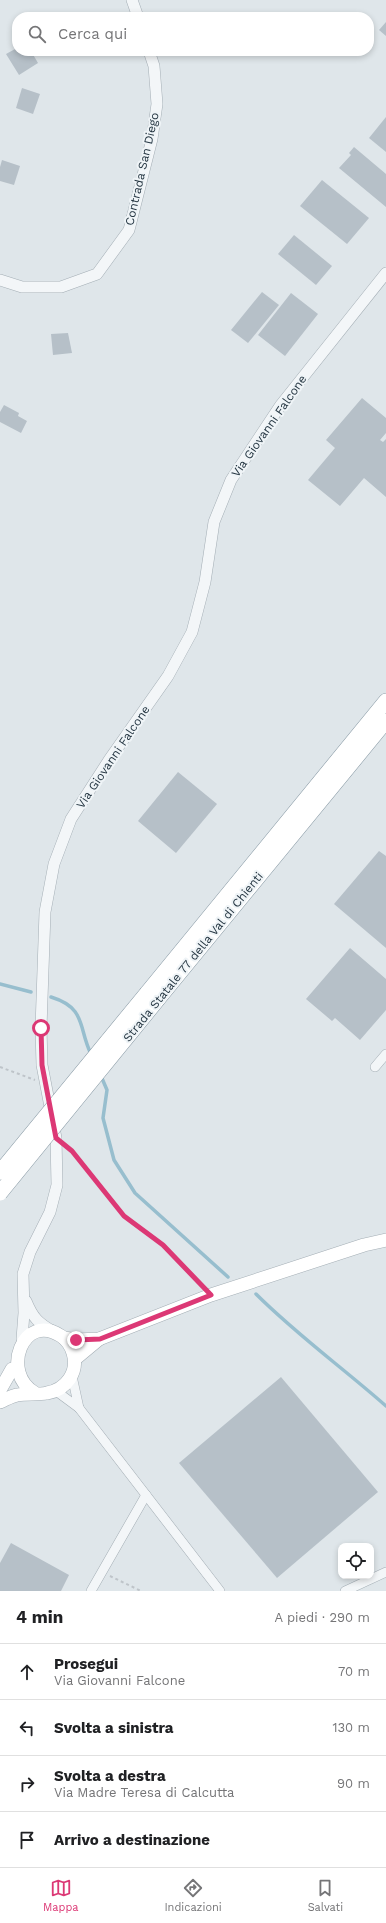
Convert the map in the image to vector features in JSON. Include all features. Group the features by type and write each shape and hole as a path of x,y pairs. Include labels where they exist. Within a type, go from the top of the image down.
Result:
{"highway":[{"name":"Strada Statale 77 della Val di Chienti","path":"0,1193 152,996 386,701"},
{"name":"Strada Statale 77 della Val di Chienti","path":"0,1172 386,721"}],"main road":[{"path":"75,1360 100,1339 211,1295 364,1245 386,1240"},
{"path":"0,1390 12,1369 13,1353 22,1339 30,1334 39,1331 48,1331 76,1340 100,1339"},
{"path":"0,1402 15,1396 35,1393 46,1394 56,1391 67,1383 72,1376 75,1360 73,1352 61,1336"},
{"path":"12,1369 20,1384 35,1393"}],"street":[{"path":"132,0 136,12"},
{"name":"Contrada San Diego","path":"0,280 22,287 61,287 97,274 129,230 152,139 157,104 154,66 151,56"},
{"name":"Via Giovanni Falcone","path":"22,1339 24,1313 23,1274 30,1252 50,1212 57,1185 56,1138 42,1065 41,1028 45,912 54,864 71,819 109,760 168,676 192,632 205,582 214,522 231,480 280,406 386,273"},
{"path":"375,1067 386,1054"},
{"name":"Via Giovanni Falcone","path":"23,1295 31,1313 39,1324 61,1336"},
{"path":"72,1376 79,1408"},
{"path":"56,1391 79,1408 220,1591"},
{"path":"91,1591 146,1495"},
{"path":"345,1591 386,1572"}],"path":[{"path":"0,1068 45,1084"},
{"path":"56,1138 72,1151 124,1216 163,1245 211,1295"},
{"path":"102,1572 141,1591"}],"building":[{"path":"386,22 386,36 379,30"},
{"path":"12,51 12,56 34,56 38,63 19,75 6,54"},
{"path":"22,88 40,94 33,114 16,108"},
{"path":"386,117 386,152 369,138"},
{"path":"354,147 386,174 386,207 339,168 351,155 349,153"},
{"path":"2,160 20,166 14,185 0,181 0,167"},
{"path":"322,180 369,218 347,244 300,206"},
{"path":"294,235 332,266 316,285 278,254"},
{"path":"262,292 279,305 248,343 231,330"},
{"path":"291,293 318,314 285,356 258,335"},
{"path":"68,333 72,353 53,355 51,334"},
{"path":"362,398 386,418 386,433 380,440 383,442 386,439 386,497 364,478 340,506 308,480 335,448 326,440"},
{"path":"4,405 19,413 18,416 27,421 21,433 0,422 0,412"},
{"path":"178,772 217,804 176,853 138,821"},
{"path":"379,851 386,856 386,948 334,904"},
{"path":"350,948 386,979 386,1010 360,1040 335,1018 332,1021 306,999"},
{"path":"281,1377 378,1492 277,1578 179,1463"},
{"path":"11,1543 69,1575 61,1591 0,1591 0,1563"}],"waterway":[{"path":"0,984 31,992"},
{"path":"51,997 71,1007 76,1013 80,1020 91,1054"},
{"path":"101,1076 107,1090 103,1118 114,1160 135,1193 228,1277"},
{"path":"256,1294 304,1337 386,1406"}],"route":[{"path":"41,1028 42,1065 56,1138 72,1151 124,1216 163,1245 211,1295 100,1339 76,1340"}]}
